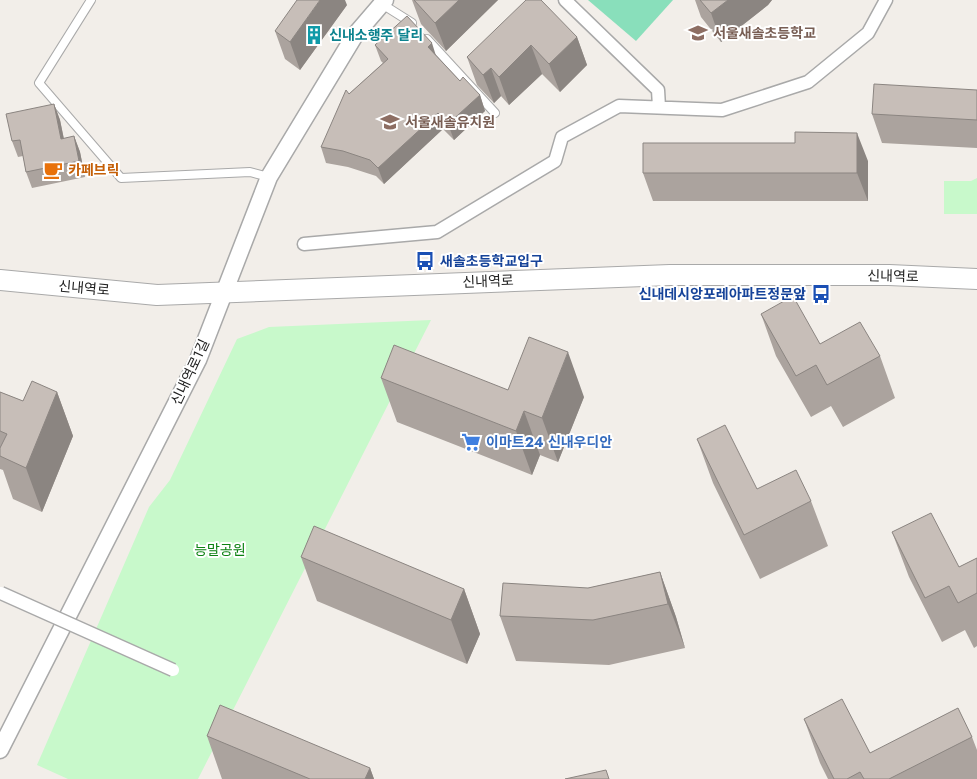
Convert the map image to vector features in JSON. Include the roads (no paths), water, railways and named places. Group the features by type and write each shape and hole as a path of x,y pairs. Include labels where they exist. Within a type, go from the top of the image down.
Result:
{"street":[{"path":"565,0 658,90 659,107"},
{"path":"304,244 437,232 555,161 562,137 619,106 722,110 808,82 868,33 886,0"},
{"name":"신내역로1길","path":"0,750 198,360 269,177 355,35 382,1"},
{"name":"신내역로","path":"0,280 157,294 670,275 889,275 977,279"},
{"path":"1,593 173,670"}],"lane":[{"path":"90,0 39,83 121,178 250,172 269,177"},
{"path":"382,1 412,23 495,113"}],"place":[{"name":"서울새솔초등학교","path":"698,33"},
{"name":"신내소행주 달리","path":"314,35"},
{"name":"서울새솔유치원","path":"390,122"},
{"name":"카페브릭","path":"53,170"},
{"name":"새솔초등학교입구","path":"425,261"},
{"name":"신내데시앙포레아파트정문앞","path":"821,294"},
{"name":"이마트24 신내우디안","path":"471,442"}],"park label":[{"name":"능말공원","path":"220,550"}]}
